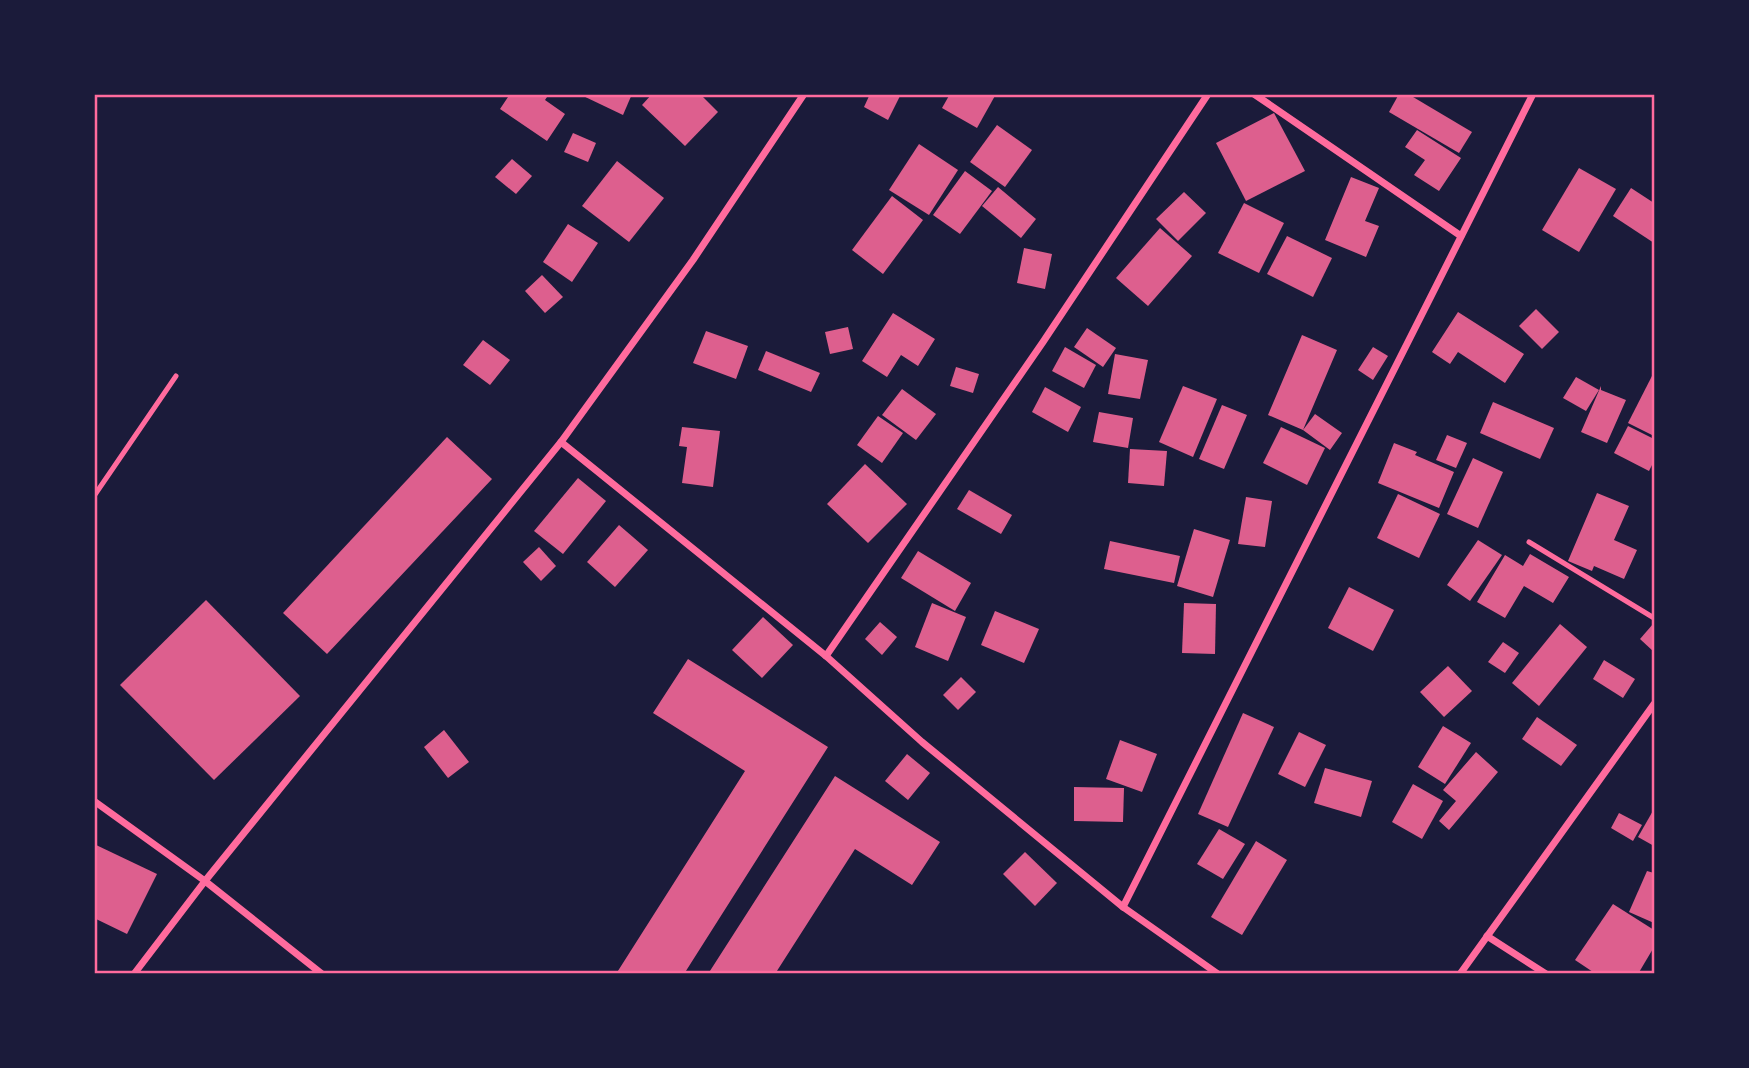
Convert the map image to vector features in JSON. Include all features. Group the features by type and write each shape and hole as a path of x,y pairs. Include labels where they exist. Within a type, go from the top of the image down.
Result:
{"street":[{"path":"134,974 205,881 561,442 693,260 804,94"},
{"path":"826,656 1043,342 1208,94"},
{"path":"1254,94 1461,236"},
{"path":"1123,907 1533,94"},
{"path":"561,442 826,656 922,742 1123,907 1218,974"},
{"path":"1460,974 1654,704"},
{"path":"94,801 205,881 322,974"},
{"path":"1487,936 1546,974"}],"lane":[{"path":"94,496 176,376"},
{"path":"1529,542 1654,618"}],"building":[{"path":"510,94 549,94 545,100 565,114 547,141 500,109"},
{"path":"579,94 632,94 623,115"},
{"path":"652,94 700,94 718,112 685,146 642,105"},
{"path":"870,94 901,94 888,120 864,107"},
{"path":"950,94 996,94 977,128 942,108"},
{"path":"1399,94 1408,94 1472,132 1459,153 1389,112"},
{"path":"1274,113 1305,171 1246,201 1216,143"},
{"path":"997,125 1032,150 1005,187 970,162"},
{"path":"1417,130 1461,158 1439,191 1414,175 1425,160 1405,147"},
{"path":"573,133 596,143 588,162 564,152"},
{"path":"919,144 958,170 929,215 889,190"},
{"path":"512,159 532,176 516,194 495,177"},
{"path":"617,161 664,198 629,242 582,206"},
{"path":"1579,168 1616,189 1579,252 1542,230"},
{"path":"965,171 992,191 960,234 933,215"},
{"path":"1351,177 1379,188 1365,221 1379,226 1366,257 1325,240"},
{"path":"998,187 1036,219 1021,238 982,206"},
{"path":"1631,188 1654,203 1654,243 1613,216"},
{"path":"1184,192 1206,213 1178,241 1156,219"},
{"path":"892,196 923,220 883,274 852,250"},
{"path":"1244,203 1284,223 1259,273 1218,253"},
{"path":"568,224 598,243 572,282 543,262"},
{"path":"1160,228 1192,256 1148,306 1116,278"},
{"path":"1287,236 1332,258 1313,297 1267,274"},
{"path":"1024,248 1052,254 1045,289 1017,283"},
{"path":"542,275 563,297 545,313 525,291"},
{"path":"1536,309 1559,332 1542,349 1519,326"},
{"path":"1458,312 1524,354 1505,383 1458,352 1450,364 1432,352"},
{"path":"893,313 935,339 918,366 901,355 887,377 862,361"},
{"path":"848,327 853,349 830,354 825,332"},
{"path":"1087,328 1116,348 1103,367 1074,347"},
{"path":"706,331 748,346 736,379 693,363"},
{"path":"1302,335 1337,350 1303,430 1268,415"},
{"path":"483,340 510,360 490,385 463,365"},
{"path":"1065,347 1096,365 1084,388 1052,371"},
{"path":"1373,347 1388,356 1373,380 1358,370"},
{"path":"766,351 820,373 811,392 758,370"},
{"path":"1115,354 1148,360 1140,399 1108,394"},
{"path":"956,367 979,374 973,393 950,386"},
{"path":"1654,372 1654,436 1628,423"},
{"path":"1576,377 1599,390 1586,411 1563,398"},
{"path":"1183,386 1217,399 1193,457 1159,442"},
{"path":"1601,386 1601,390 1626,400 1607,443 1581,432"},
{"path":"1045,387 1081,407 1068,432 1032,412"},
{"path":"902,389 936,414 916,440 882,415"},
{"path":"1493,402 1554,428 1540,459 1480,433"},
{"path":"1222,405 1247,415 1224,469 1199,459"},
{"path":"1099,412 1133,418 1128,448 1093,442"},
{"path":"1315,414 1342,433 1330,450 1303,430"},
{"path":"878,416 903,433 882,463 857,445"},
{"path":"1628,426 1654,439 1654,461 1649,471 1614,453"},
{"path":"682,427 720,431 713,487 682,483 687,447 679,446"},
{"path":"1281,427 1325,448 1307,485 1263,463"},
{"path":"1447,435 1467,443 1456,468 1436,460"},
{"path":"447,437 492,479 327,654 283,613"},
{"path":"1394,443 1454,472 1439,508 1378,483"},
{"path":"1130,449 1167,451 1164,486 1128,483"},
{"path":"1473,458 1503,472 1478,528 1447,514"},
{"path":"865,464 907,504 868,543 827,504"},
{"path":"578,478 606,501 563,554 534,531"},
{"path":"969,490 1012,515 1001,534 957,509"},
{"path":"1597,493 1629,506 1614,540 1637,550 1624,579 1594,566 1592,571 1568,561"},
{"path":"1398,494 1440,514 1419,558 1377,538"},
{"path":"1246,497 1272,501 1265,547 1238,544"},
{"path":"619,525 648,550 615,587 587,562"},
{"path":"1194,529 1230,540 1213,597 1177,586"},
{"path":"1478,540 1502,555 1470,601 1447,585"},
{"path":"1110,541 1180,556 1174,583 1104,569"},
{"path":"539,547 556,566 541,581 523,562"},
{"path":"918,551 971,583 955,611 901,578"},
{"path":"1530,554 1569,577 1553,603 1524,586 1505,618 1477,602 1505,555 1523,566"},
{"path":"1349,587 1394,610 1373,651 1328,628"},
{"path":"206,600 300,696 214,780 120,685"},
{"path":"932,603 966,617 948,661 915,647"},
{"path":"1184,603 1216,604 1215,654 1182,653"},
{"path":"995,611 1039,629 1024,663 981,645"},
{"path":"763,617 793,645 762,678 732,650"},
{"path":"880,622 897,637 882,655 865,639"},
{"path":"1560,624 1587,647 1539,706 1512,683"},
{"path":"1653,624 1654,626 1654,652 1640,639"},
{"path":"1503,642 1519,653 1505,673 1488,662"},
{"path":"688,659 828,747 684,974 616,974 745,771 653,713"},
{"path":"1604,660 1635,679 1623,698 1593,679"},
{"path":"1448,666 1472,691 1444,717 1420,692"},
{"path":"961,677 976,692 958,710 943,695"},
{"path":"1243,713 1274,727 1228,827 1198,814"},
{"path":"1537,717 1577,745 1561,766 1522,739"},
{"path":"1443,726 1471,743 1445,784 1418,767"},
{"path":"444,730 469,762 448,778 424,747"},
{"path":"1299,732 1326,745 1305,787 1278,774"},
{"path":"1120,740 1157,754 1142,792 1106,779"},
{"path":"1476,752 1498,772 1449,830 1439,821 1456,801 1443,790"},
{"path":"907,754 930,773 908,800 885,781"},
{"path":"1325,768 1372,781 1361,817 1314,803"},
{"path":"835,776 940,842 912,885 855,849 775,974 708,974"},
{"path":"1413,784 1443,801 1422,839 1392,822"},
{"path":"1074,787 1124,788 1123,822 1074,821"},
{"path":"1654,809 1654,846 1638,837"},
{"path":"1619,813 1642,825 1633,841 1611,828"},
{"path":"1219,829 1245,844 1223,879 1197,864"},
{"path":"1256,841 1287,860 1242,935 1211,917"},
{"path":"94,844 157,874 127,934 94,918"},
{"path":"1025,852 1057,883 1035,906 1003,874"},
{"path":"1647,871 1654,873 1654,923 1629,912"},
{"path":"1613,904 1654,930 1654,947 1638,974 1596,974 1575,960"}]}
